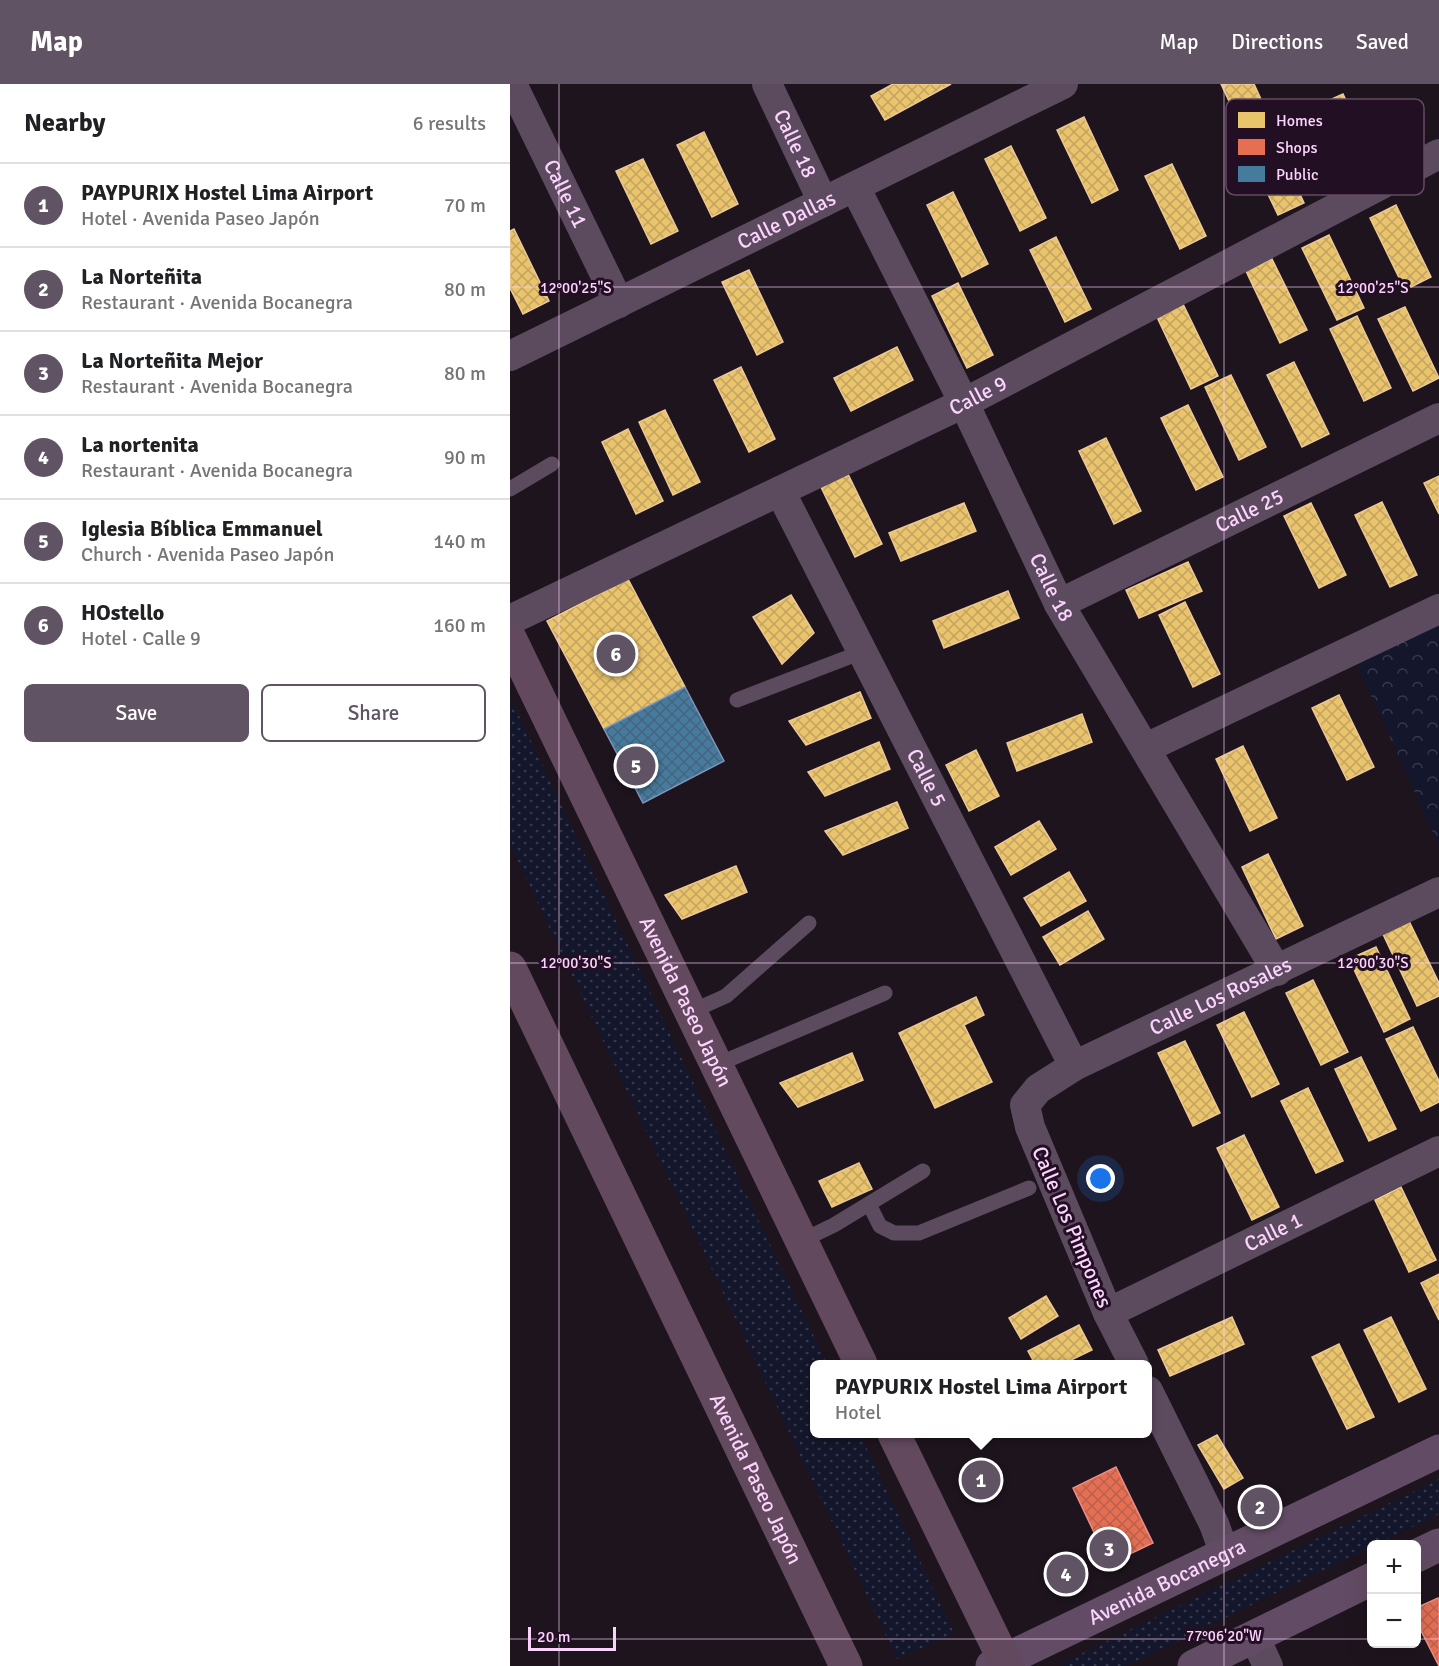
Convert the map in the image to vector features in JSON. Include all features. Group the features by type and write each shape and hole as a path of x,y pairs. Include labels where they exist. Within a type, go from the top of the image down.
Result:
{"main road":[{"name":"Avenida Paseo Japón","path":"510,638 859,1360"},
{"name":"Avenida Paseo Japón","path":"510,968 846,1666"},
{"path":"896,1438 1001,1664"},
{"name":"Avenida Bocanegra","path":"1001,1664 1439,1452"},
{"path":"1421,1554 1439,1545"},
{"path":"1194,1666 1367,1581"}],"street":[{"name":"Calle 11","path":"512,84 619,303"},
{"name":"Calle 18","path":"767,84 823,202"},
{"name":"Calle Dallas","path":"510,356 1063,84"},
{"name":"Calle 9","path":"1424,162 1439,154"},
{"name":"Calle 18","path":"855,186 964,404 1059,604 1277,971"},
{"name":"Calle 9","path":"510,620 964,404 1361,195"},
{"name":"Calle 25","path":"1059,604 1439,418"},
{"name":"Calle 5","path":"780,490 1074,1066"},
{"path":"1146,748 1439,609"},
{"name":"Calle Los Rosales","path":"1038,1089 1074,1066 1439,892"},
{"name":"Calle Los Pimpones","path":"1038,1089 1025,1105 1030,1127 1108,1313 1132,1360"},
{"name":"Calle 1","path":"1108,1313 1439,1150"},
{"path":"1152,1399 1214,1524 1226,1554"},
{"path":"1254,1636 1268,1666"}],"lane":[{"path":"510,489 552,464"},
{"path":"736,700 862,652"},
{"path":"690,1012 726,996 809,923"},
{"path":"716,1065 885,993"},
{"path":"801,1240 869,1204 923,1170"},
{"path":"869,1204 880,1226 894,1233 920,1233 1029,1188"}],"green space":[{"path":"1439,622 1439,846 1355,660"},
{"path":"510,697 825,1360 810,1360 810,1438 862,1438 954,1633 897,1659 510,845"},
{"path":"1439,1479 1439,1514 1385,1540 1367,1540 1367,1549 1126,1666 1063,1666 1062,1663"}],"building: Homes":[{"path":"893,84 951,84 885,120 871,96"},
{"path":"1221,84 1254,84 1261,99 1228,99"},
{"path":"1343,94 1345,99 1332,99"},
{"path":"1084,117 1118,190 1092,203 1057,130"},
{"path":"704,132 738,204 712,217 677,145"},
{"path":"1011,146 1046,218 1020,231 985,159"},
{"path":"643,159 678,231 651,244 616,171"},
{"path":"1172,164 1206,236 1180,249 1145,176"},
{"path":"953,192 988,264 962,277 927,205"},
{"path":"1268,195 1300,195 1304,203 1278,215"},
{"path":"1396,205 1431,277 1405,290 1370,218"},
{"path":"514,229 549,301 523,314 510,288 510,231"},
{"path":"1329,235 1364,308 1337,320 1302,248"},
{"path":"1056,237 1091,309 1065,322 1030,250"},
{"path":"1272,259 1307,330 1280,343 1246,271"},
{"path":"749,270 783,342 757,355 722,282"},
{"path":"958,283 993,355 967,368 932,296"},
{"path":"1183,304 1218,376 1191,389 1157,317"},
{"path":"1405,307 1439,378 1413,391 1378,319"},
{"path":"1357,316 1391,388 1364,401 1330,329"},
{"path":"897,347 913,380 851,411 834,378"},
{"path":"1294,362 1329,434 1302,447 1267,375"},
{"path":"741,367 775,439 749,452 714,380"},
{"path":"1231,375 1266,447 1239,460 1205,387"},
{"path":"1188,405 1223,477 1196,490 1161,418"},
{"path":"665,410 700,482 673,495 639,422"},
{"path":"628,429 663,501 636,514 602,442"},
{"path":"1106,438 1141,511 1114,524 1079,451"},
{"path":"847,472 882,544 855,557 820,485"},
{"path":"1439,476 1439,514 1424,483"},
{"path":"1382,502 1417,575 1390,587 1355,515"},
{"path":"964,503 976,531 901,561 889,533"},
{"path":"1311,503 1346,575 1319,588 1284,516"},
{"path":"1188,562 1202,591 1139,618 1126,590"},
{"path":"628,579 685,687 604,729 547,621"},
{"path":"1008,591 1019,618 944,648 933,621"},
{"path":"791,595 814,633 782,664 753,617"},
{"path":"1185,602 1220,674 1193,687 1159,615"},
{"path":"860,692 871,718 806,745 789,721"},
{"path":"1339,695 1374,767 1347,780 1312,708"},
{"path":"1082,714 1092,742 1017,771 1007,743"},
{"path":"879,742 890,769 825,796 808,772"},
{"path":"1243,746 1277,818 1250,831 1216,759"},
{"path":"976,750 999,796 969,811 946,765"},
{"path":"897,802 908,828 843,855 825,831"},
{"path":"1039,821 1056,849 1011,875 995,847"},
{"path":"1268,854 1303,926 1276,939 1242,867"},
{"path":"736,866 747,892 682,919 665,895"},
{"path":"1069,872 1086,901 1041,926 1024,898"},
{"path":"1088,911 1104,939 1060,965 1043,937"},
{"path":"1409,921 1439,983 1439,996 1417,1006 1383,934"},
{"path":"1376,947 1410,1019 1384,1032 1349,959"},
{"path":"1313,980 1348,1052 1321,1065 1286,993"},
{"path":"976,997 984,1015 964,1025 992,1082 935,1108 899,1033"},
{"path":"1244,1012 1279,1084 1252,1097 1217,1025"},
{"path":"1413,1027 1439,1081 1439,1102 1421,1111 1386,1039"},
{"path":"1185,1041 1220,1113 1193,1126 1158,1053"},
{"path":"852,1053 863,1080 798,1107 780,1083"},
{"path":"1361,1057 1396,1129 1369,1141 1335,1069"},
{"path":"1308,1088 1343,1161 1316,1173 1281,1101"},
{"path":"1244,1135 1279,1207 1252,1220 1217,1148"},
{"path":"859,1163 872,1189 832,1207 819,1181"},
{"path":"1401,1187 1436,1260 1409,1272 1375,1200"},
{"path":"1439,1274 1439,1320 1421,1283"},
{"path":"1046,1296 1058,1316 1021,1339 1009,1318"},
{"path":"1232,1317 1244,1344 1170,1376 1158,1350"},
{"path":"1391,1317 1426,1389 1399,1402 1364,1330"},
{"path":"1079,1325 1092,1350 1071,1360 1033,1360 1028,1351"},
{"path":"1339,1344 1374,1417 1347,1429 1312,1357"},
{"path":"1217,1435 1243,1478 1224,1489 1198,1445"}],"building: Shops":[{"path":"1116,1467 1153,1543 1109,1564 1073,1488"},
{"path":"1438,1598 1439,1666 1421,1631 1421,1606"}],"building: Public":[{"path":"685,687 724,761 643,803 604,729"}],"place":[{"name":"HOstello","path":"616,654"},
{"name":"Iglesia Bíblica Emmanuel","path":"636,766"},
{"name":"PAYPURIX Hostel Lima Airport","path":"981,1480"},
{"name":"La Norteñita","path":"1260,1507"},
{"name":"La Norteñita Mejor","path":"1109,1549"},
{"name":"La nortenita","path":"1066,1574"}]}
